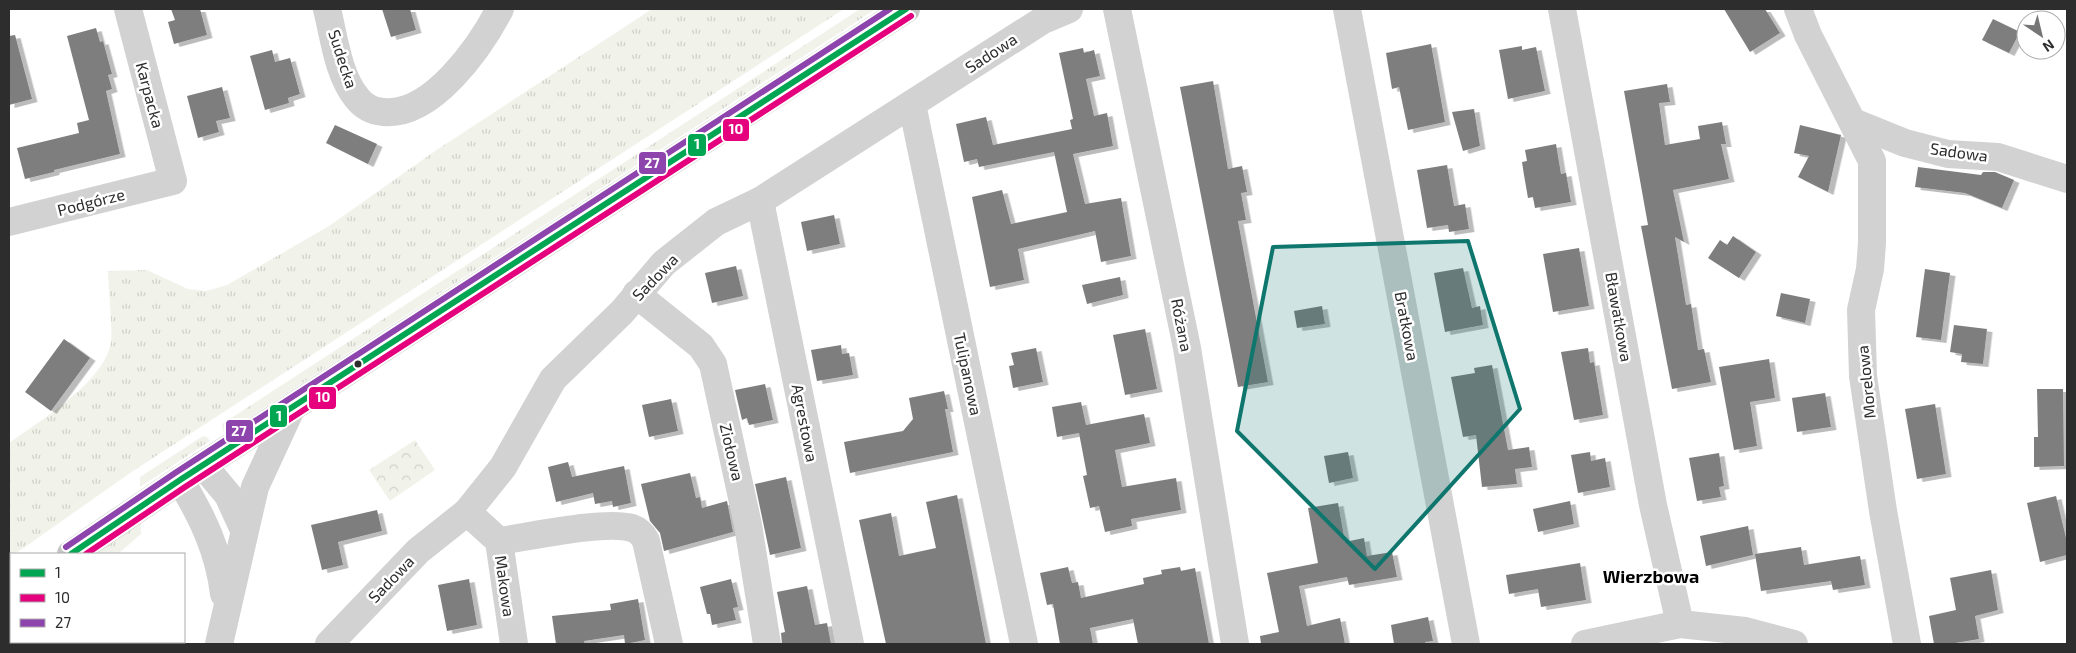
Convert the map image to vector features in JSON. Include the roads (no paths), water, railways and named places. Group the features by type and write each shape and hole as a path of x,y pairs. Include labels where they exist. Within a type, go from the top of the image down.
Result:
{"main road":[{"path":"73,553 180,480 906,9"}],"street":[{"name":"Karpacka","path":"128,9 173,181"},
{"name":"Sudecka","path":"327,9 351,90 364,105 379,112 396,112 421,102 443,85 463,64 500,9"},
{"name":"Sadowa","path":"328,644 418,551 468,512 503,466 553,379 622,312 664,263 716,222 760,201 1043,20 1069,9"},
{"name":"Różana","path":"1117,9 1186,348 1235,644"},
{"name":"Bratkowa","path":"1348,9 1466,644"},
{"name":"Bławatkowa","path":"1562,9 1653,505 1680,624"},
{"name":"Morelowa","path":"1798,9 1808,35 1868,151 1872,172 1872,244 1870,269 1864,291 1862,310 1862,349 1866,402 1907,644"},
{"name":"Tulipanowa","path":"912,104 1024,644"},
{"name":"Sadowa","path":"1852,122 1905,143 1948,154 1998,157 2067,179"},
{"name":"Podgórze","path":"9,222 173,181"},
{"name":"Agrestowa","path":"760,201 850,644"},
{"name":"Ziołowa","path":"636,294 701,346 713,364 748,525 767,644"},
{"path":"218,644 255,487 291,409"},
{"path":"203,465 228,495 244,530"},
{"path":"180,480 199,511 221,567 226,611"},
{"name":"Makowa","path":"468,512 499,541 514,644"},
{"path":"499,541 587,529 621,527 639,532 646,541 668,644"},
{"path":"1585,644 1680,624 1745,630 1794,644"}],"district":[{"name":"Wierzbowa","path":"1651,577"}]}
